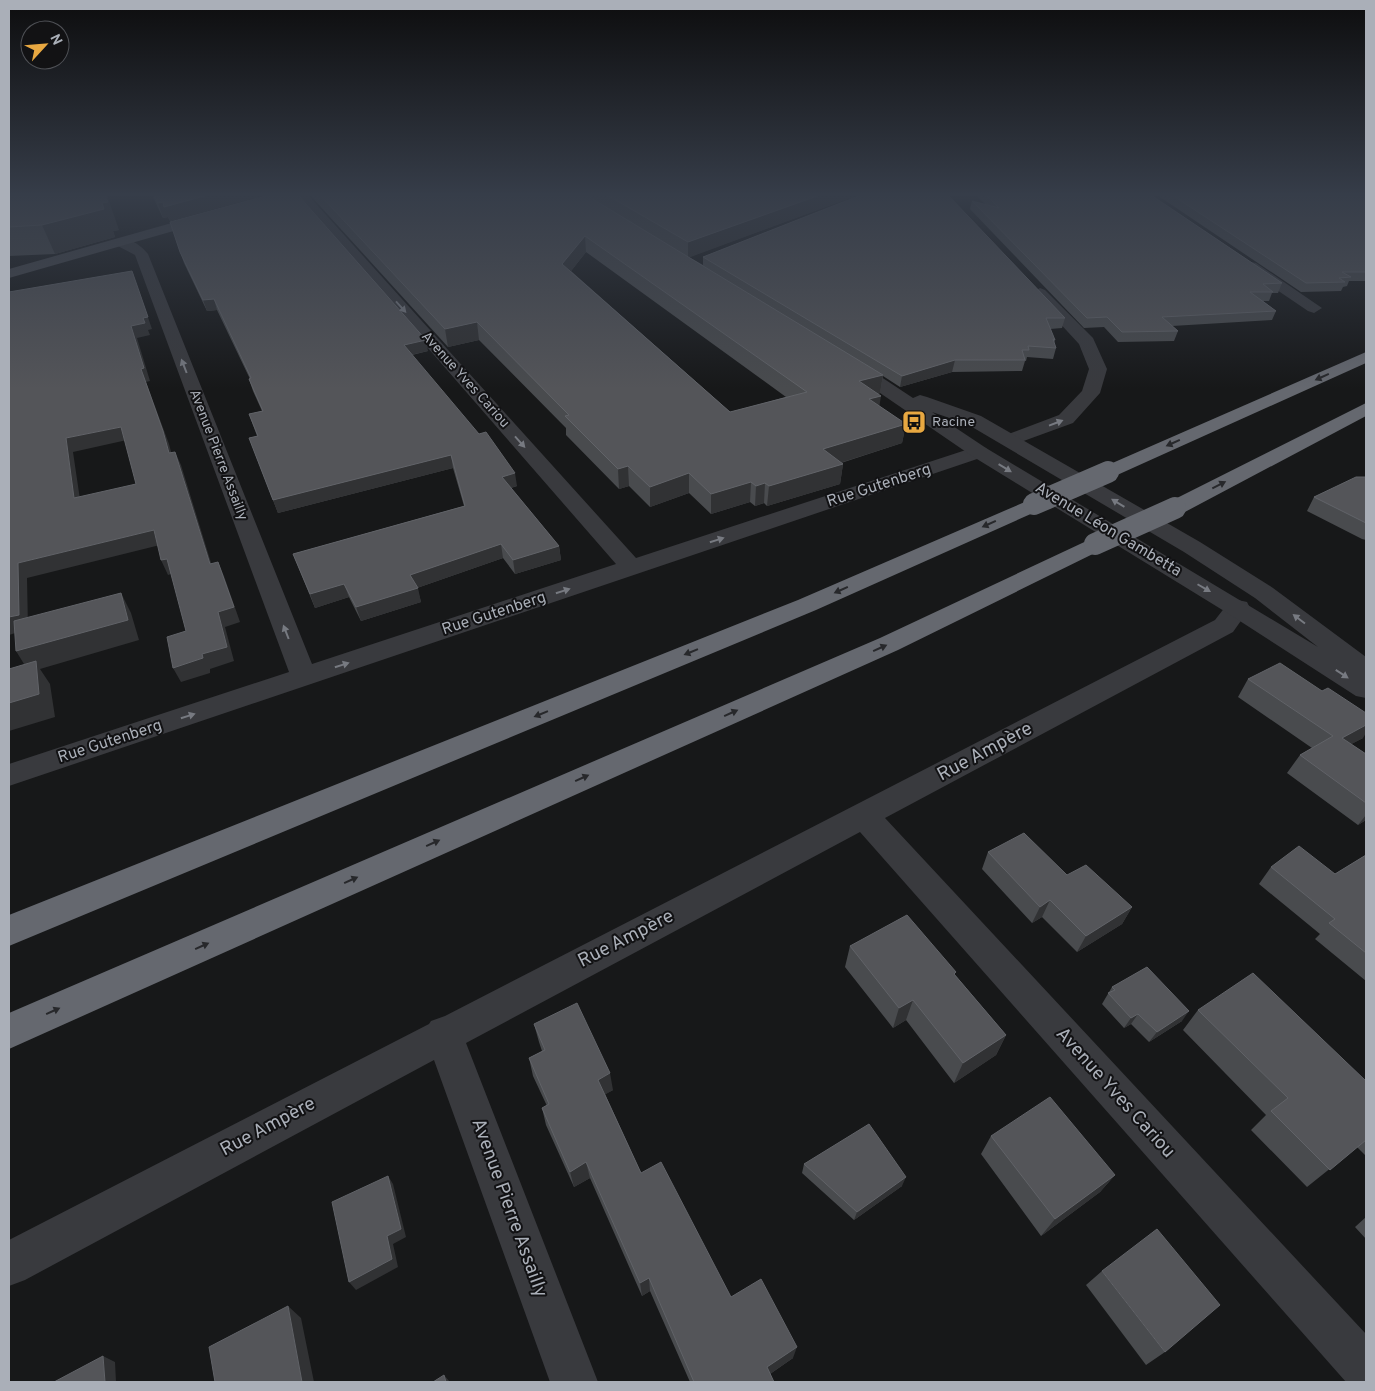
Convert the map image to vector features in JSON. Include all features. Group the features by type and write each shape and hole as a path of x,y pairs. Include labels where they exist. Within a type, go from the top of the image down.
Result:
{"highway":[{"path":"9,931 807,605 1366,357"},
{"path":"9,1031 889,644 1095,544 1175,508 1366,409"}],"main road":[{"path":"9,274 58,260"}],"street":[{"name":"Avenue Pierre Assailly","path":"143,260 304,677"},
{"name":"Avenue Yves Cariou","path":"359,260 632,568"},
{"path":"1242,260 1314,308"},
{"path":"979,452 1066,420 1091,393 1098,369 1087,342 1027,279"},
{"name":"Avenue Léon Gambetta","path":"842,360 893,391 929,419 979,452 1251,600 1366,670"},
{"name":"Avenue Léon Gambetta","path":"893,391 974,420 1192,547 1251,600 1366,689"},
{"name":"Rue Gutenberg","path":"9,775 979,452"},
{"name":"Rue Ampère","path":"9,1264 1224,626 1251,600"},
{"name":"Avenue Yves Cariou","path":"864,816 1366,1370"},
{"name":"Avenue Pierre Assailly","path":"444,1034 574,1382"}],"building":[{"path":"184,260 355,260 426,340 404,345 479,434 486,432 515,473 502,477 559,546 513,560 501,544 410,575 418,588 356,607 344,584 310,594 293,554 465,506 451,455 273,500 249,438 258,436 249,414 263,411 249,379 251,378 214,299 203,300"},
{"path":"381,260 565,260 562,264 730,412 807,392 619,260 693,260 883,375 859,381 881,396 869,399 906,424 823,449 843,464 769,486 765,483 756,486 751,482 711,494 689,473 650,487 628,466 618,469 565,416 569,415 477,322 445,329"},
{"path":"708,260 1010,260 1065,318 1046,318 1055,340 1053,339 1056,348 1028,346 1029,350 1022,350 1025,360 955,360 902,376"},
{"path":"1030,260 1248,260 1282,283 1263,284 1273,292 1250,292 1276,311 1162,317 1178,331 1122,332 1107,317 1087,318"},
{"path":"1271,260 1366,260 1366,272 1342,272 1351,277 1339,278 1345,282 1306,283"},
{"path":"132,271 148,317 143,318 145,323 131,326 144,368 141,369 169,453 175,452 210,564 218,562 234,607 218,612 227,647 202,654 203,658 173,668 167,637 186,631 167,559 161,560 154,530 18,563 19,615 9,617 9,292","holes":["121,427 136,484 74,498 66,438"]},
{"path":"1356,477 1366,477 1366,523 1314,497"},
{"path":"121,593 128,620 16,651 14,621"},
{"path":"36,661 39,694 9,703 9,669"},
{"path":"1280,663 1322,691 1328,688 1366,713 1366,725 1342,738 1366,754 1366,803 1300,755 1333,736 1248,679"},
{"path":"1024,833 1067,875 1086,865 1132,907 1086,936 1050,900 1040,907 988,852"},
{"path":"1299,846 1335,874 1366,855 1366,953 1329,923 1335,919 1271,867"},
{"path":"907,915 956,972 954,974 1006,1035 963,1063 913,1000 899,1008 850,946"},
{"path":"1147,967 1189,1011 1157,1032 1138,1014 1131,1018 1108,993 1115,990 1112,987"},
{"path":"1253,973 1366,1081 1366,1140 1330,1170 1271,1111 1288,1098 1198,1010"},
{"path":"577,1003 610,1073 598,1080 641,1173 661,1162 731,1297 761,1279 797,1347 767,1367 774,1382 694,1382 649,1278 640,1283 586,1162 570,1172 542,1108 549,1104 529,1058 545,1050 534,1024"},
{"path":"1050,1097 1115,1175 1055,1219 991,1136"},
{"path":"869,1124 906,1177 857,1212 804,1164"},
{"path":"388,1176 401,1229 387,1236 392,1259 349,1282 332,1202"},
{"path":"1157,1229 1220,1305 1165,1352 1102,1271"},
{"path":"288,1306 302,1382 215,1382 209,1347"},
{"path":"103,1356 105,1382 54,1382"},
{"path":"444,1375 446,1382 433,1382"}],"place":[{"name":"Racine","path":"914,422"}]}
